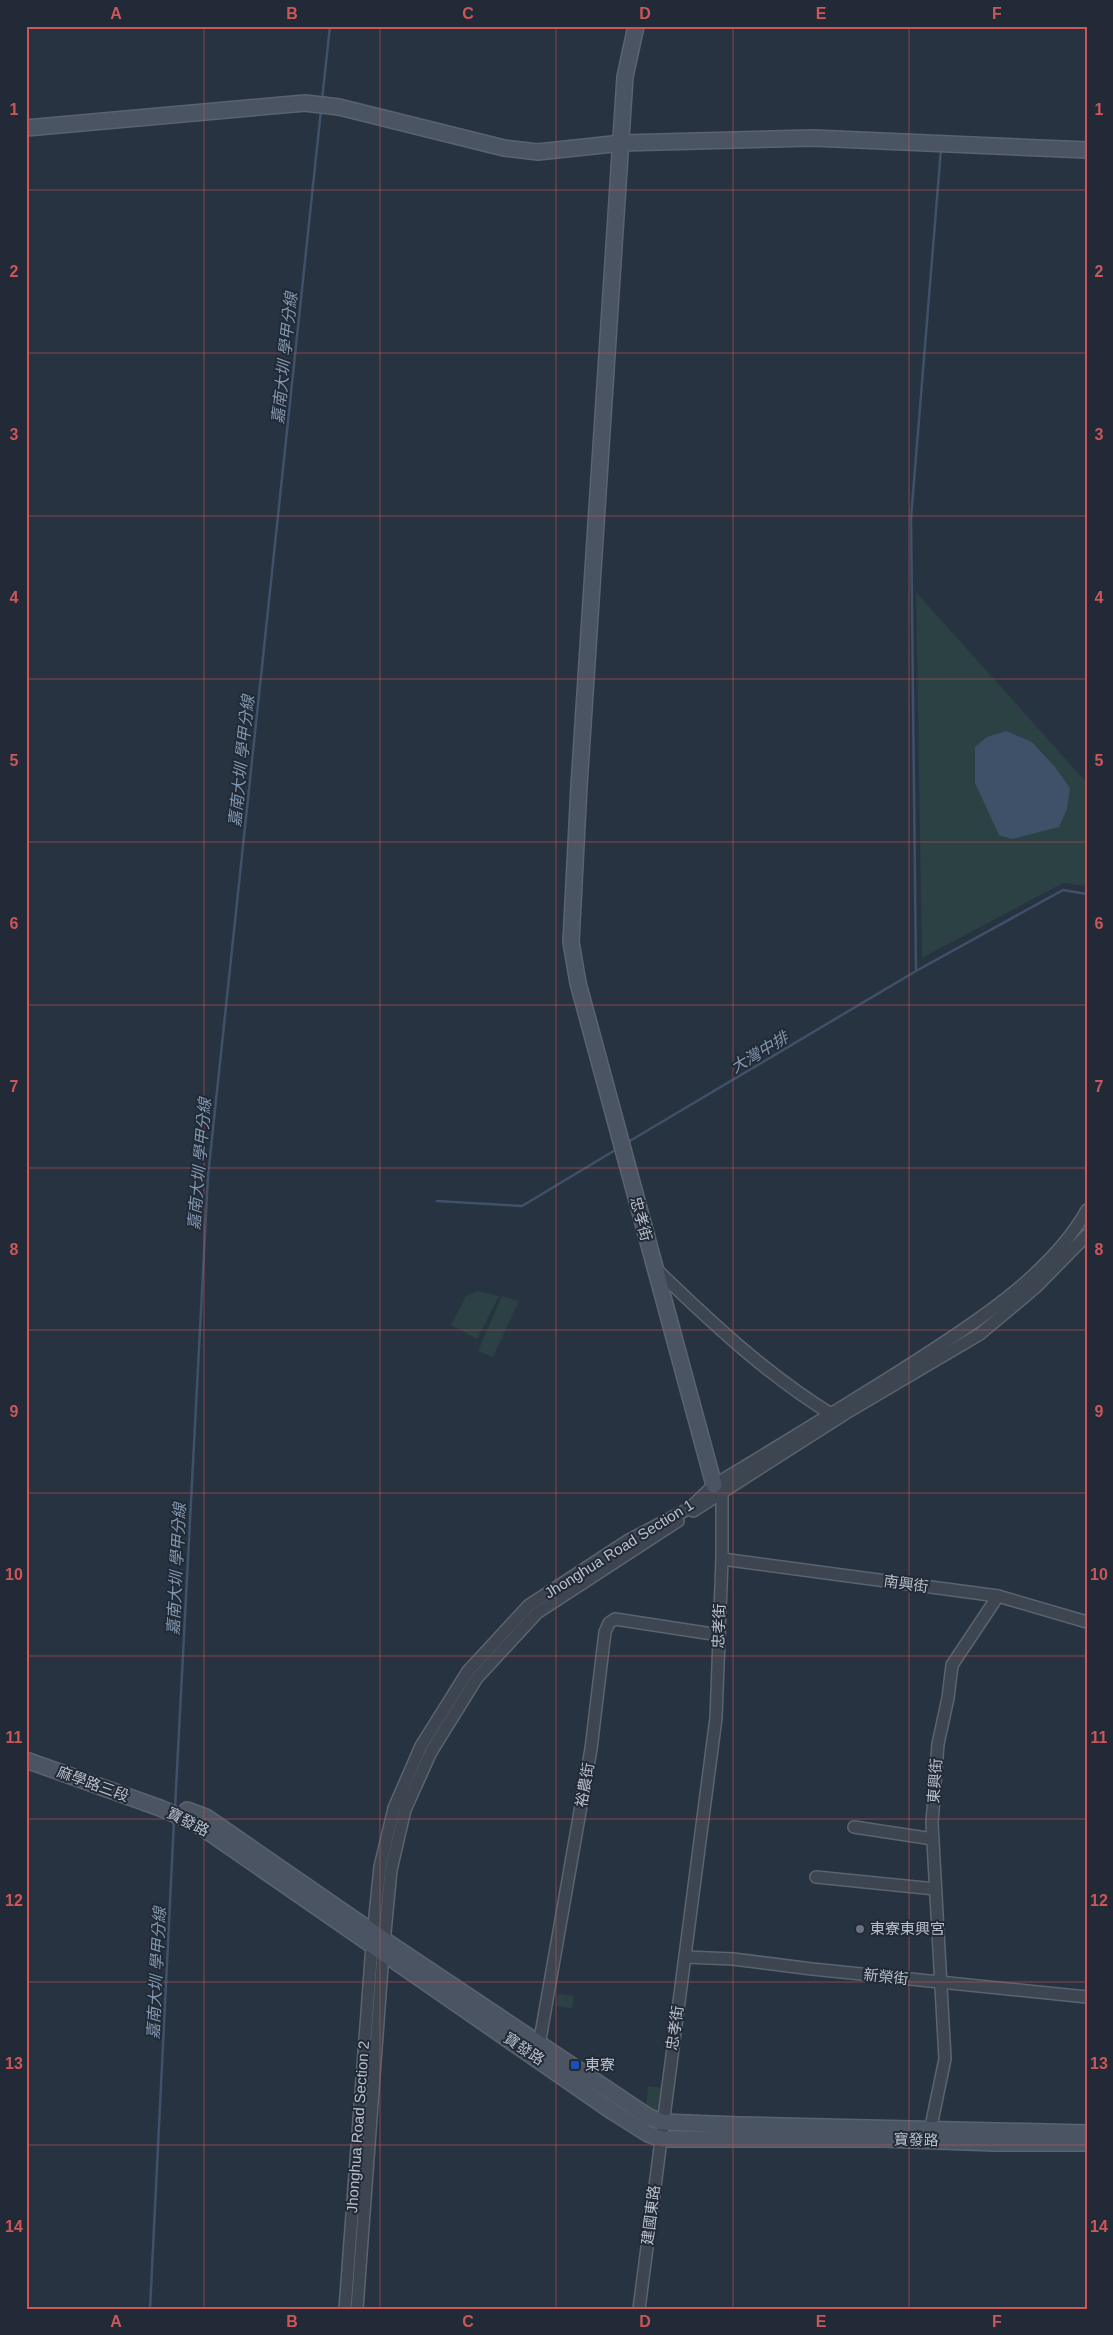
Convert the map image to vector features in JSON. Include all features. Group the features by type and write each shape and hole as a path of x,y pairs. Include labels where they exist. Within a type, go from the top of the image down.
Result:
{"street":[{"name":"忠孝街","path":"636,26 625,77 570,942 578,983 654,1268 718,1489 722,1559 716,1718 686,1957 662,2122"},
{"path":"26,128 305,103 339,106 504,148 538,152 622,143 813,138 1087,150"},
{"name":"Jhonghua Road Section 1","path":"378,1943 380,1867 394,1808 421,1746 468,1671 529,1605 626,1541 690,1508 831,1414 974,1325 1028,1279 1070,1237 1087,1210"},
{"path":"1070,1237 1087,1234"},
{"name":"Jhonghua Road Section 1","path":"718,1489 980,1334 1036,1287 1087,1234"},
{"path":"654,1268 714,1325 774,1376 831,1414"},
{"name":"南興街","path":"722,1559 998,1596 1087,1622"},
{"name":"東興街","path":"929,2134 945,2059 932,1838 938,1744 948,1698 952,1665 998,1596"},
{"name":"裕農街","path":"538,2052 591,1749 605,1632 609,1624 615,1619 719,1634"},
{"name":"麻學路三段","path":"26,1760 160,1808"},
{"name":"寶發路","path":"160,1808 197,1824 378,1943 538,2052 649,2118 662,2122 929,2134 994,2143 1087,2143"},
{"path":"854,1827 932,1838"},
{"path":"816,1878 935,1889"},
{"name":"Jhonghua Road Section 2","path":"345,2309 378,1943"},
{"name":"Jhonghua Road Section 2","path":"357,2309 378,1943"},
{"name":"新榮街","path":"686,1957 733,1959 761,1964 799,1966 1087,1997"},
{"name":"寶發路","path":"538,2052 613,2112 648,2134 662,2139 1087,2133"},
{"name":"建國東路","path":"640,2309 662,2139 662,2122"}],"green space":[{"path":"916,592 1087,783 1087,886 1063,883 922,958"},
{"path":"477,1291 499,1296 477,1339 451,1325 466,1296"},
{"path":"502,1296 519,1301 493,1357 478,1351"},
{"path":"558,1994 574,1996 572,2008 556,2006"},
{"path":"648,2086 664,2088 659,2116 646,2107"}],"water":[{"path":"1006,731 1032,742 1055,767 1070,788 1067,809 1059,827 1012,839 999,835 975,783 975,747 987,737"}],"waterway":[{"name":"嘉南大圳 學甲分線","path":"322,100 330,26"},
{"name":"嘉南大圳 學甲分線","path":"175,1808 208,1176 321,110"},
{"path":"916,971 911,518 941,149"},
{"name":"大灣中排","path":"628,1142 916,971 1063,890 1087,894"},
{"name":"大灣中排","path":"437,1201 522,1206 617,1149"},
{"name":"嘉南大圳 學甲分線","path":"150,2309 174,1821"}],"place":[{"name":"東寮東興宮","path":"860,1929"},
{"name":"東寮","path":"575,2065"}]}
